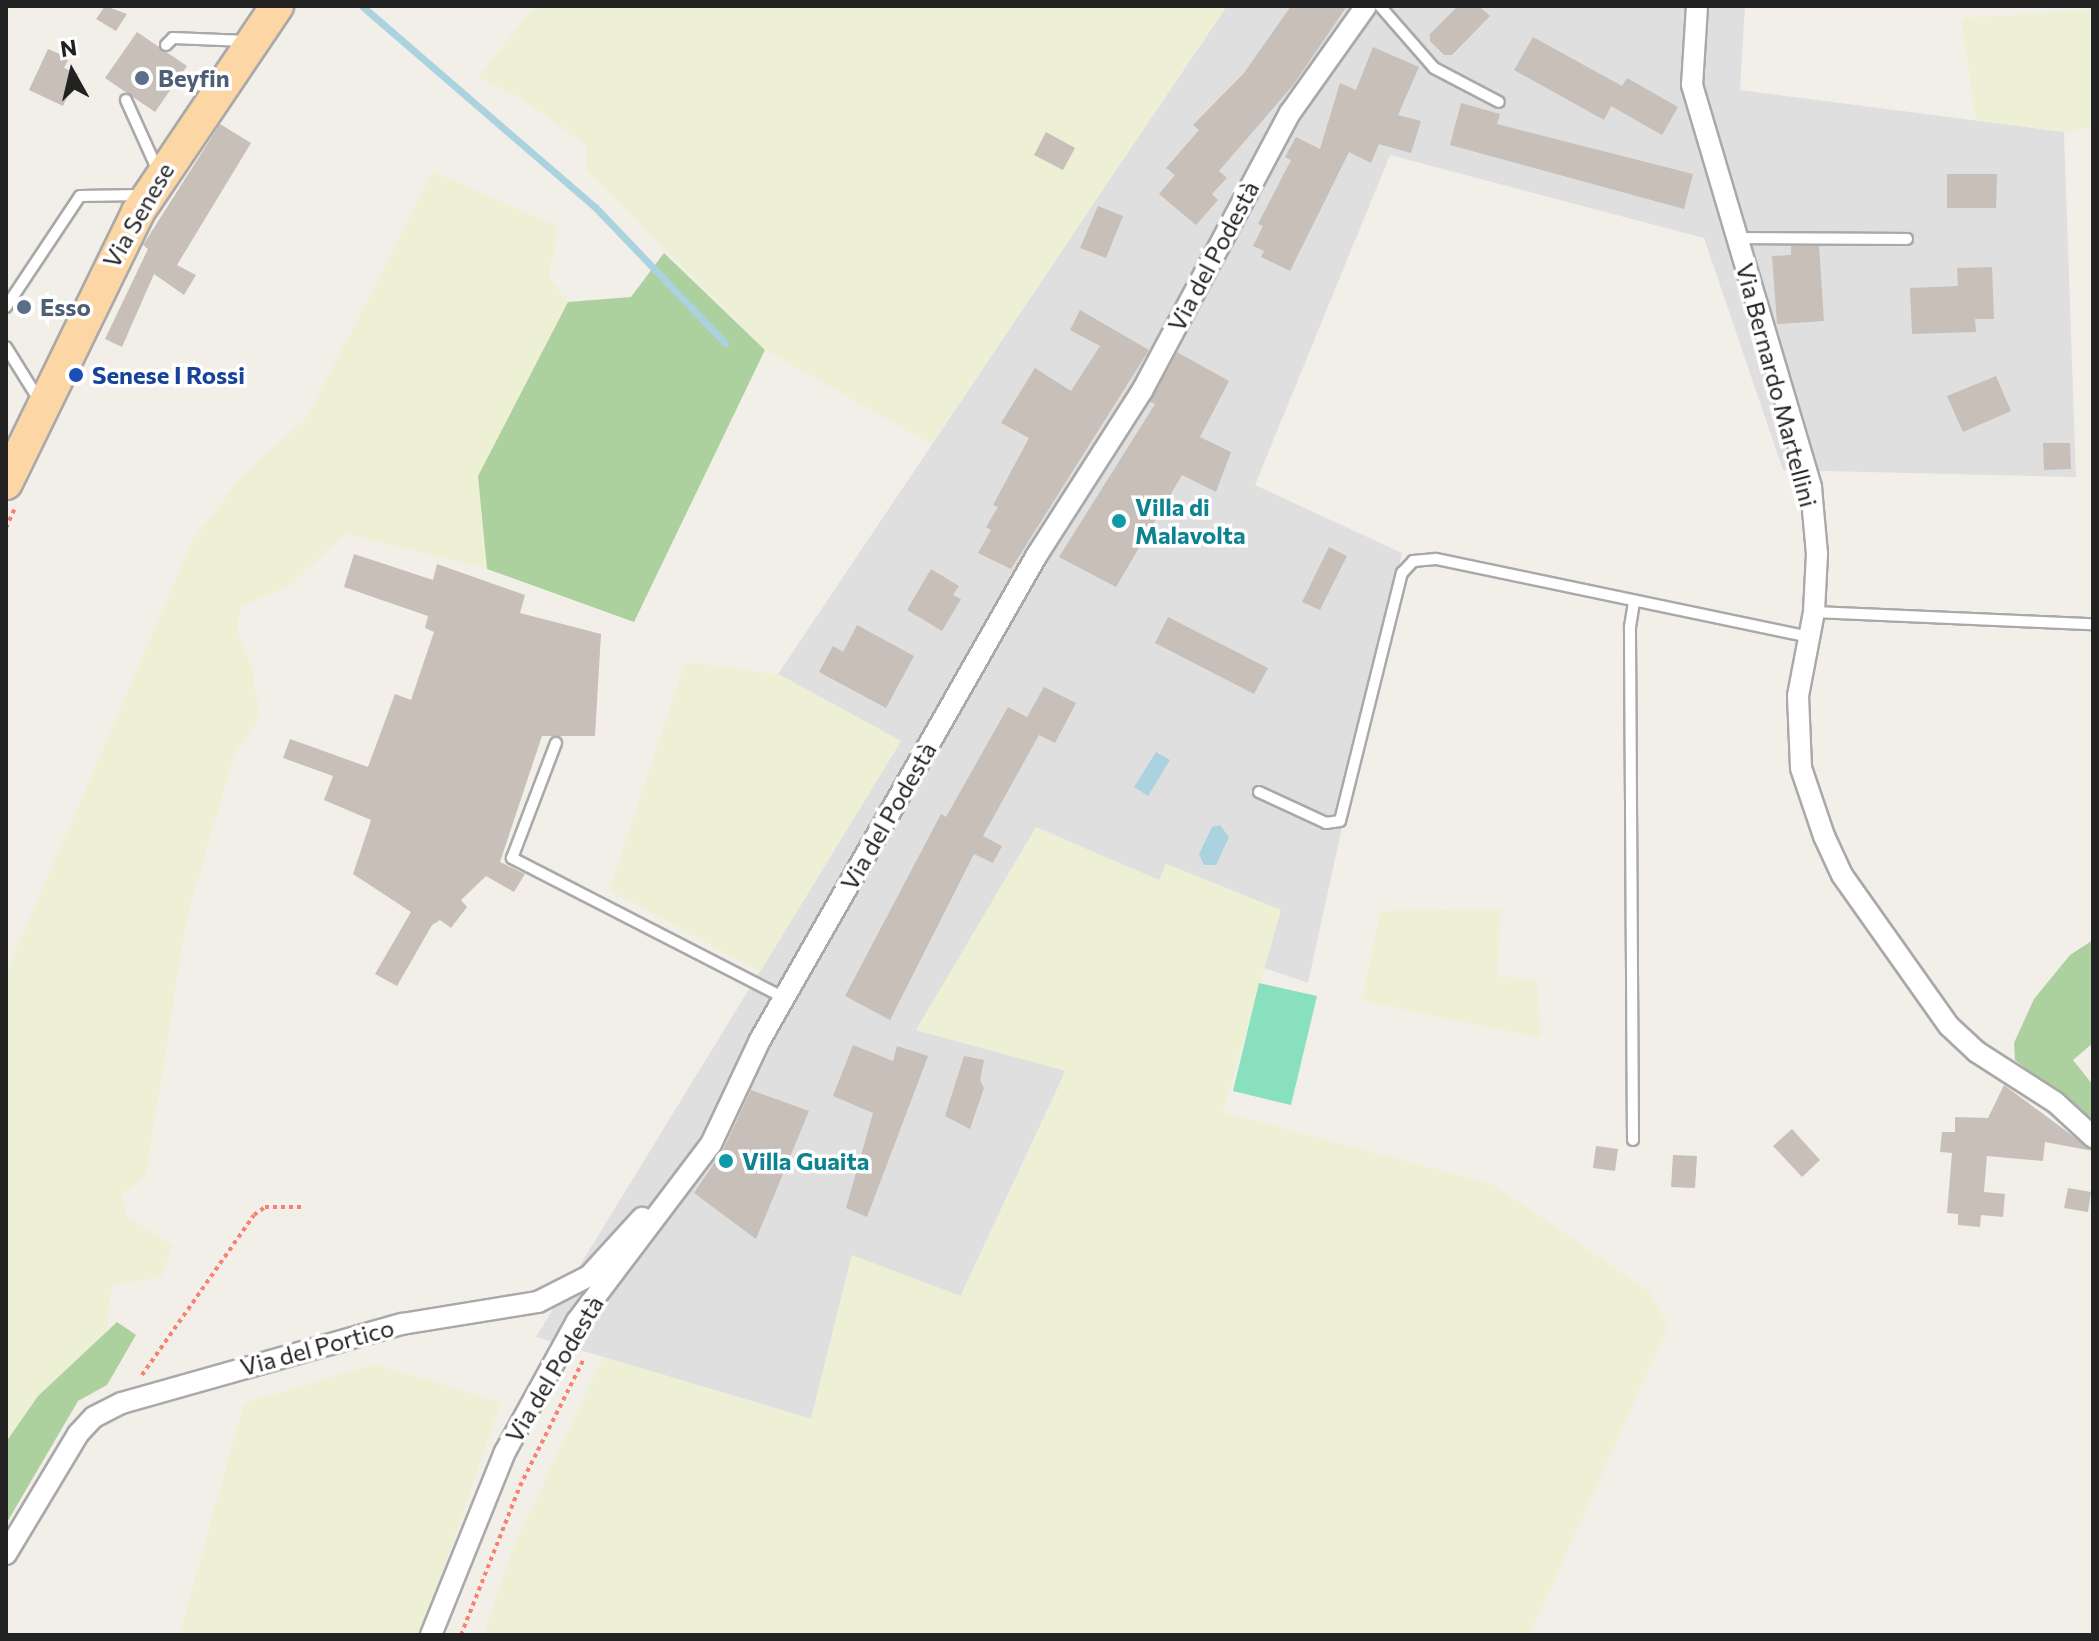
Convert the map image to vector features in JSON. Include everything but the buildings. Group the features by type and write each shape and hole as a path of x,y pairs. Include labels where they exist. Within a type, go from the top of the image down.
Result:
{"main road":[{"name":"Via Senese","path":"10,466 43,405 103,276 154,185 277,6"}],"street":[{"name":"Via del Podestà","path":"431,1635 505,1452 577,1321 711,1144 784,998 1037,555 1142,391 1290,113 1366,6"},
{"name":"Via Bernardo Martellini","path":"1697,6 1692,85 1811,488 1817,554 1814,612 1798,696 1801,768 1842,875 1949,1026 1977,1052 2055,1102 2093,1137"},
{"name":"Via del Portico","path":"6,1554 78,1434 94,1417 122,1403 402,1324 538,1302 589,1276 638,1220 671,1198"}],"lane":[{"path":"1380,6 1434,68 1499,102"},
{"path":"166,45 173,38 252,42"},
{"path":"6,307 80,196 154,185 126,100"},
{"path":"1736,238 1907,239"},
{"path":"6,347 43,405"},
{"path":"1259,792 1326,823 1340,821 1402,573 1413,561 1436,559 1809,637"},
{"path":"1633,1140 1630,627 1634,601"},
{"path":"1814,612 2093,624"},
{"path":"556,743 512,858 784,998"}],"path":[{"path":"122,1403 254,1215 265,1207 305,1207"}],"shaded area":[{"path":"1226,6 1745,6 1740,90 2064,132 2076,477 1783,470 1704,238 1390,155 1255,485 1402,553 1308,983 1261,967 1280,910 1166,864 1160,880 916,1030 1066,1070 960,1297 852,1256 812,1419 536,1337 901,741 778,674"}],"green space":[{"path":"535,6 1227,6 931,444 765,350 587,170 586,145 518,97 478,77"},
{"path":"2093,10 2093,127 2064,132 1976,120 1961,18"},
{"path":"433,171 558,227 549,276 568,302 478,476 487,569 345,534 291,585 241,607 237,631 252,668 260,717 234,755 187,918 146,1176 122,1194 126,1216 173,1245 162,1277 112,1285 106,1332 38,1396 6,1442 6,973 193,539 243,475 308,416"},
{"path":"664,253 765,350 634,622 487,569 478,476 568,302 631,297"},
{"path":"685,662 778,674 901,741 760,972 609,890"},
{"path":"1036,827 1159,880 1166,864 1281,910 1223,1112 1492,1184 1649,1291 1668,1327 1530,1635 483,1635 515,1543 603,1357 811,1419 852,1255 961,1296 1066,1071 916,1030"},
{"path":"1501,909 1497,976 1537,980 1541,1038 1362,1001 1380,911"},
{"path":"2093,940 2093,1043 2073,1060 2093,1085 2093,1121 2015,1060 2014,1043 2034,999 2070,955"},
{"path":"1259,983 1317,996 1291,1105 1233,1091"},
{"path":"117,1322 136,1335 107,1385 78,1401 6,1524 6,1442 38,1396"},
{"path":"375,1364 501,1402 421,1635 179,1635 244,1403"}],"water":[{"path":"1156,752 1170,760 1148,796 1134,787"},
{"path":"1220,825 1229,837 1216,865 1204,865 1199,854 1212,827"}],"waterway":[{"path":"362,6 596,208 725,343"}],"place":[{"name":"Beyfin","path":"142,78"},
{"name":"Esso","path":"24,307"},
{"name":"Senese I Rossi","path":"76,375"},
{"name":"Villa di Malavolta","path":"1119,521"},
{"name":"Villa Guaita","path":"726,1161"}]}
